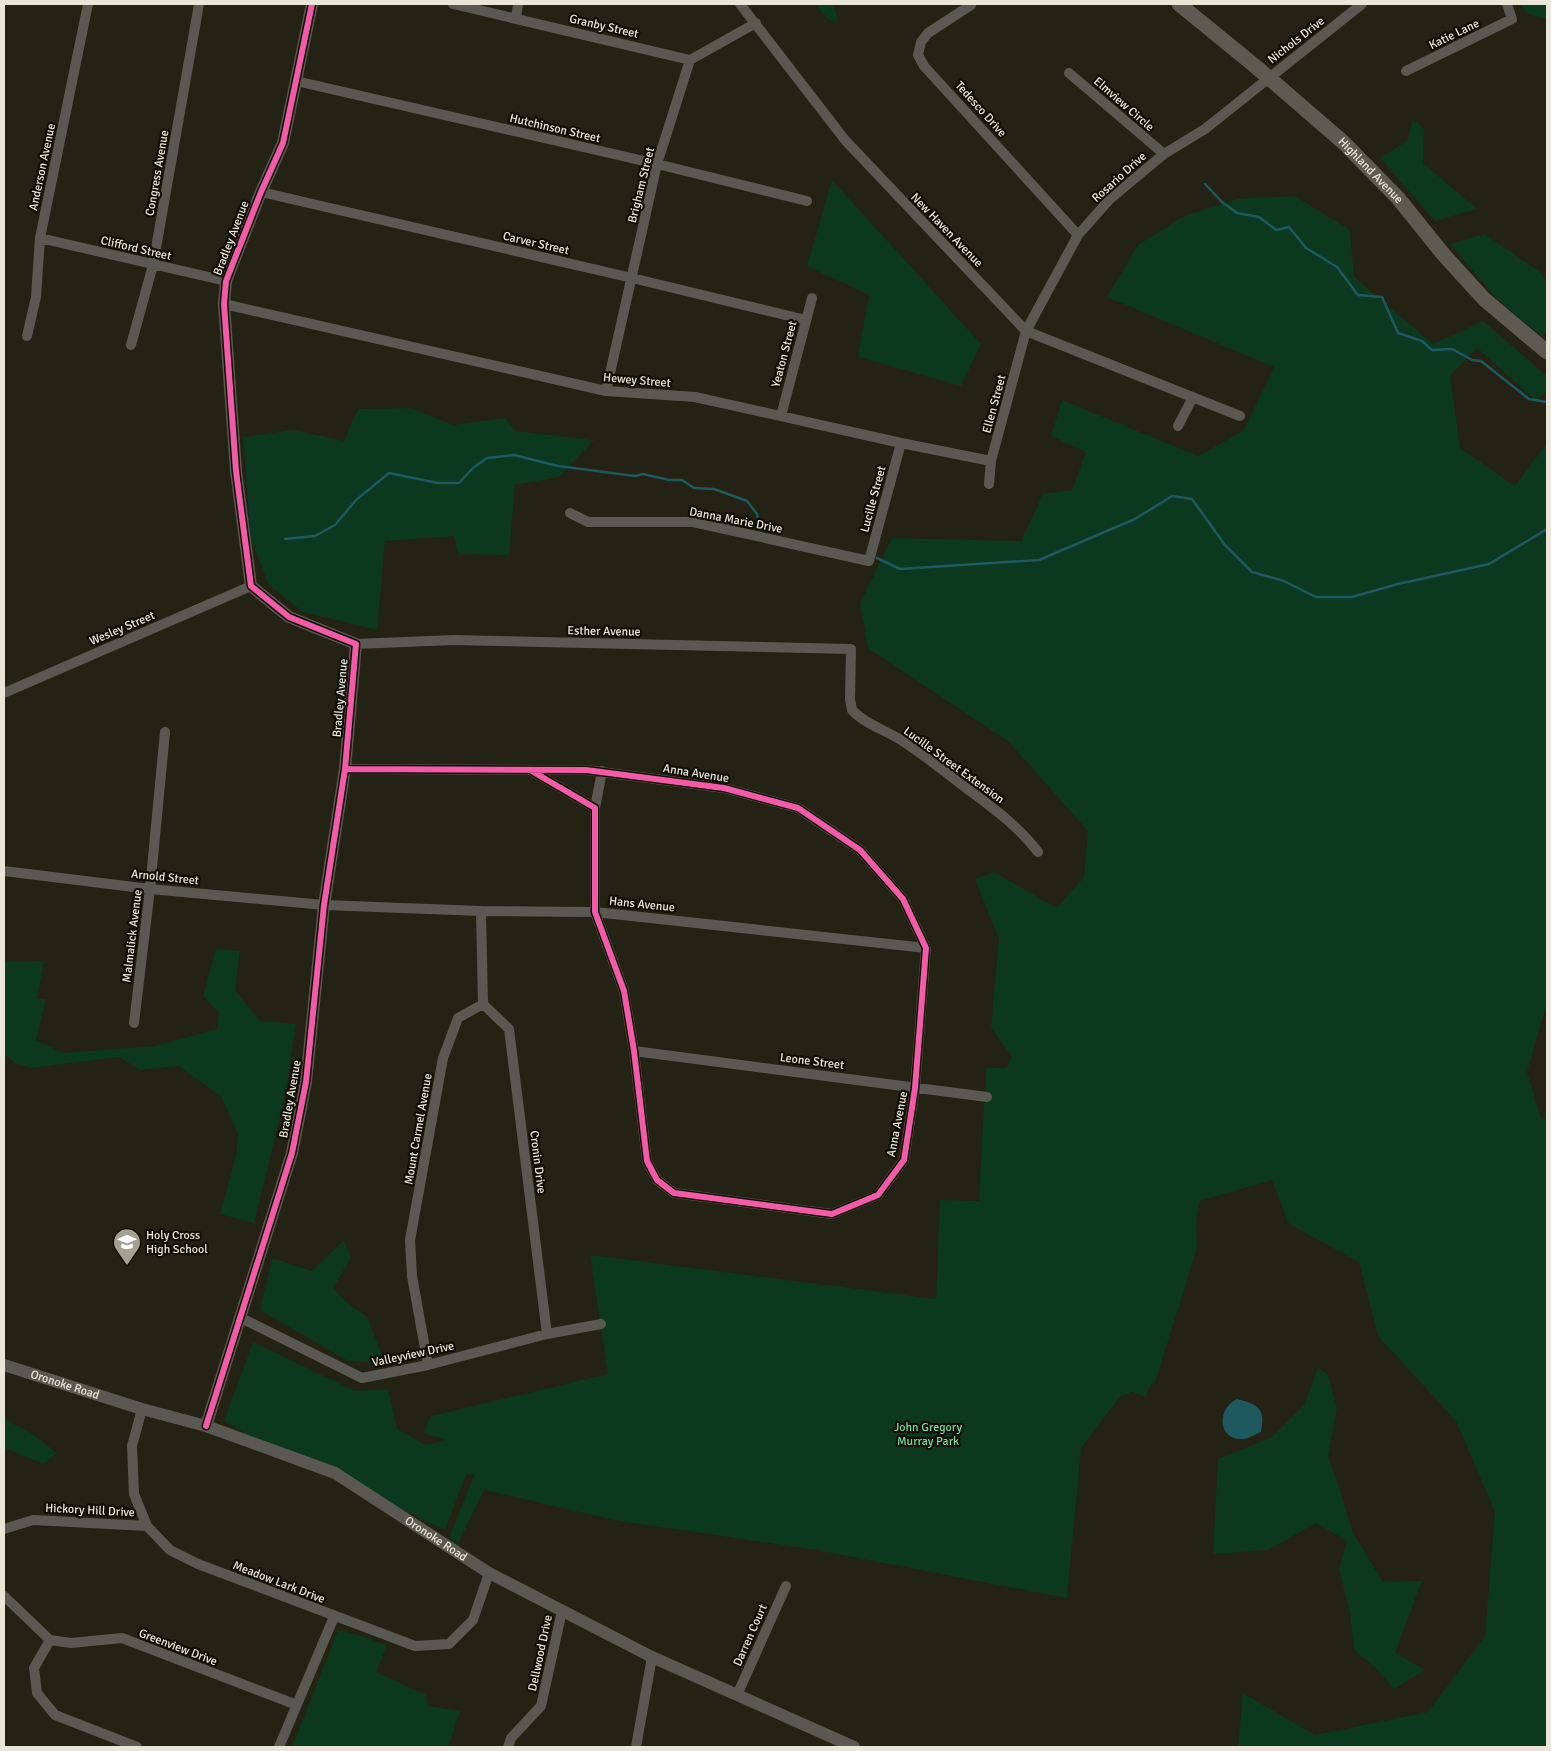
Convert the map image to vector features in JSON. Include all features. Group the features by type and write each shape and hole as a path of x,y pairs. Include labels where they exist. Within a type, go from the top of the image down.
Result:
{"main road":[{"name":"Highland Avenue","path":"1178,4 1331,131 1407,208 1443,254 1484,299 1547,352"}],"street":[{"name":"Anderson Avenue","path":"27,336 36,297 40,238 88,4"},
{"name":"Congress Avenue","path":"131,345 153,265 199,4"},
{"name":"Bradley Avenue","path":"206,1426 294,1144 306,1082 324,905 344,769 356,644 289,617 251,586 236,471 224,304 226,281 261,192 283,143 312,4"},
{"name":"Granby Street","path":"453,4 690,60"},
{"path":"516,18 518,4"},
{"name":"New Haven Avenue","path":"740,4 844,140 1026,332 1240,416"},
{"name":"Nichols Drive","path":"1269,78 1362,4"},
{"name":"Katie Lane","path":"1406,71 1512,19 1508,4"},
{"name":"Tedesco Drive","path":"971,5 928,33 921,42 918,54 924,66 1078,235"},
{"path":"690,60 756,23"},
{"name":"Brigham Street","path":"606,391 657,164 690,60"},
{"name":"Elmview Circle","path":"1069,73 1164,154"},
{"name":"Rosario Drive","path":"1026,332 1078,235 1110,199 1164,154 1205,129 1269,78"},
{"name":"Hutchinson Street","path":"296,81 657,164 807,201"},
{"name":"Carver Street","path":"261,192 806,320"},
{"name":"Clifford Street","path":"40,238 226,281"},
{"name":"Yeaton Street","path":"781,416 812,298"},
{"name":"Hewey Street","path":"224,304 606,391 695,397 991,461"},
{"name":"Ellen Street","path":"989,484 991,461 1026,332"},
{"path":"1178,426 1192,397"},
{"name":"Lucille Street","path":"869,562 901,443"},
{"name":"Danna Marie Drive","path":"570,513 588,522 693,522 869,562"},
{"name":"Wesley Street","path":"4,693 251,586"},
{"name":"Esther Avenue","path":"356,644 453,640 851,649 851,706"},
{"name":"Lucille Street Extension","path":"851,706 852,710 862,718 901,740 921,754 1015,826 1038,852"},
{"name":"Malmalick Avenue","path":"134,1023 150,889 165,732"},
{"name":"Anna Avenue","path":"344,769 602,771 724,788 798,808 860,850 903,899 926,948 915,1088 904,1160 878,1195 832,1214 674,1193 657,1180 647,1161 634,1051 624,991 595,912 594,808 602,771"},
{"path":"530,770 594,808"},
{"name":"Arnold Street","path":"4,871 150,889 324,905"},
{"name":"Hans Avenue","path":"324,905 482,911 595,912 926,948"},
{"path":"482,911 483,1004"},
{"name":"Cronin Drive","path":"483,1004 509,1029 547,1334"},
{"name":"Mount Carmel Avenue","path":"428,1365 412,1276 410,1240 443,1058 458,1018 483,1004"},
{"name":"Leone Street","path":"634,1051 987,1097"},
{"name":"Valleyview Drive","path":"240,1318 362,1378 428,1365 547,1334 601,1324"},
{"name":"Oronoke Road","path":"4,1366 142,1409 206,1426 334,1473 489,1573 652,1657 737,1695 834,1743 854,1747"},
{"name":"Meadow Lark Drive","path":"142,1409 132,1446 134,1494 147,1526 170,1550 184,1557 334,1617 415,1646 449,1644 473,1620 489,1573"},
{"name":"Hickory Hill Drive","path":"4,1529 33,1520 147,1526"},
{"name":"Darren Court","path":"737,1695 786,1586"},
{"path":"4,1596 50,1640 34,1668 37,1693 55,1715 137,1747"},
{"name":"Dellwood Drive","path":"508,1747 510,1738 541,1706 562,1611"},
{"path":"279,1747 334,1617"},
{"name":"Greenview Drive","path":"50,1640 71,1644 122,1638 297,1705"},
{"path":"636,1747 652,1657"}],"green space":[{"path":"815,4 833,4 838,21 829,20"},
{"path":"1521,4 1547,4 1547,19 1528,14"},
{"path":"1413,119 1424,129 1423,163 1477,209 1435,221 1380,158 1407,141"},
{"path":"832,180 981,344 961,386 858,357 869,295 807,266"},
{"name":"John Gregory Murray Park","path":"1295,196 1350,230 1354,277 1433,344 1483,321 1547,376 1547,391 1536,401 1477,348 1450,376 1460,448 1515,486 1547,443 1547,1003 1527,1072 1541,1118 1547,1120 1547,1747 1238,1747 1243,1693 1315,1735 1428,1712 1485,1636 1495,1512 1456,1421 1378,1336 1359,1262 1289,1224 1272,1180 1200,1201 1196,1221 1197,1248 1155,1383 1150,1385 1146,1397 1132,1392 1119,1398 1081,1448 1067,1598 816,1550 614,1520 484,1490 458,1544 449,1538 475,1473 466,1475 445,1530 250,1436 224,1421 253,1342 355,1391 388,1389 397,1429 426,1445 447,1440 423,1433 431,1416 608,1374 590,1255 936,1299 940,1200 979,1201 986,1068 1006,1068 1012,1057 991,1027 999,939 975,879 994,872 1057,908 1084,877 1088,831 1008,741 868,648 860,603 892,538 1021,541 1043,494 1072,490 1086,452 1051,436 1062,400 1198,456 1243,431 1274,367 1107,297 1138,245 1184,216 1237,199"},
{"path":"1485,234 1541,273 1547,283 1547,330 1543,337 1497,299 1450,244"},
{"path":"411,408 453,425 505,418 515,431 594,440 559,477 515,485 509,555 458,554 454,536 385,541 377,630 303,612 269,585 251,540 243,437 293,430 344,441 358,409"},
{"path":"216,949 240,951 235,990 260,1021 296,1024 285,1096 254,1223 220,1214 236,1156 238,1134 221,1096 178,1066 140,1070 119,1057 32,1068 16,1064 4,1054 4,962 44,961 37,999 46,999 36,1040 63,1053 155,1046 217,1029 219,1013 203,996"},
{"path":"344,1240 351,1258 333,1288 346,1302 367,1317 385,1363 348,1361 260,1310 272,1258 312,1271"},
{"path":"1318,1368 1328,1375 1337,1408 1328,1456 1353,1533 1383,1582 1422,1581 1395,1653 1425,1670 1394,1689 1377,1669 1354,1650 1350,1613 1339,1569 1347,1541 1316,1523 1268,1550 1213,1554 1218,1459 1272,1437 1304,1405"},
{"path":"4,1419 31,1433 57,1453 44,1464 4,1448"},
{"path":"338,1630 365,1637 387,1646 376,1672 426,1695 428,1706 460,1711 448,1747 292,1747"}],"water":[{"path":"1237,1399 1250,1403 1259,1409 1262,1418 1261,1432 1243,1439 1229,1435 1225,1430 1223,1417 1230,1404"}],"waterway":[{"path":"1205,184 1222,202 1237,213 1259,217 1276,230 1289,227 1306,248 1337,267 1358,295 1382,297 1398,333 1422,341 1432,350 1452,349 1472,360 1481,361 1529,399 1547,402"},
{"path":"285,539 315,536 335,525 356,500 389,473 438,483 459,483 474,467 487,458 514,455 558,466 635,476 643,474 669,480 682,480 694,488 714,489 747,501 757,514 760,530"},
{"path":"877,558 900,569 1039,560 1135,519 1172,496 1192,499 1225,545 1252,572 1284,581 1316,597 1352,597 1398,584 1489,564 1547,529"}],"cycle path":[{"path":"206,1426 292,1153 306,1082 324,905 345,769 356,644 289,617 251,586 236,471 224,304 226,281 261,192 283,143 312,4"},
{"path":"345,769 586,770 724,788 798,808 860,850 903,899 926,948 915,1088 904,1160 878,1195 832,1214 674,1193 657,1180 647,1161 634,1051 624,991 595,912 595,808 530,770"}],"place":[{"name":"Holy Cross High School","path":"127,1266"}]}
